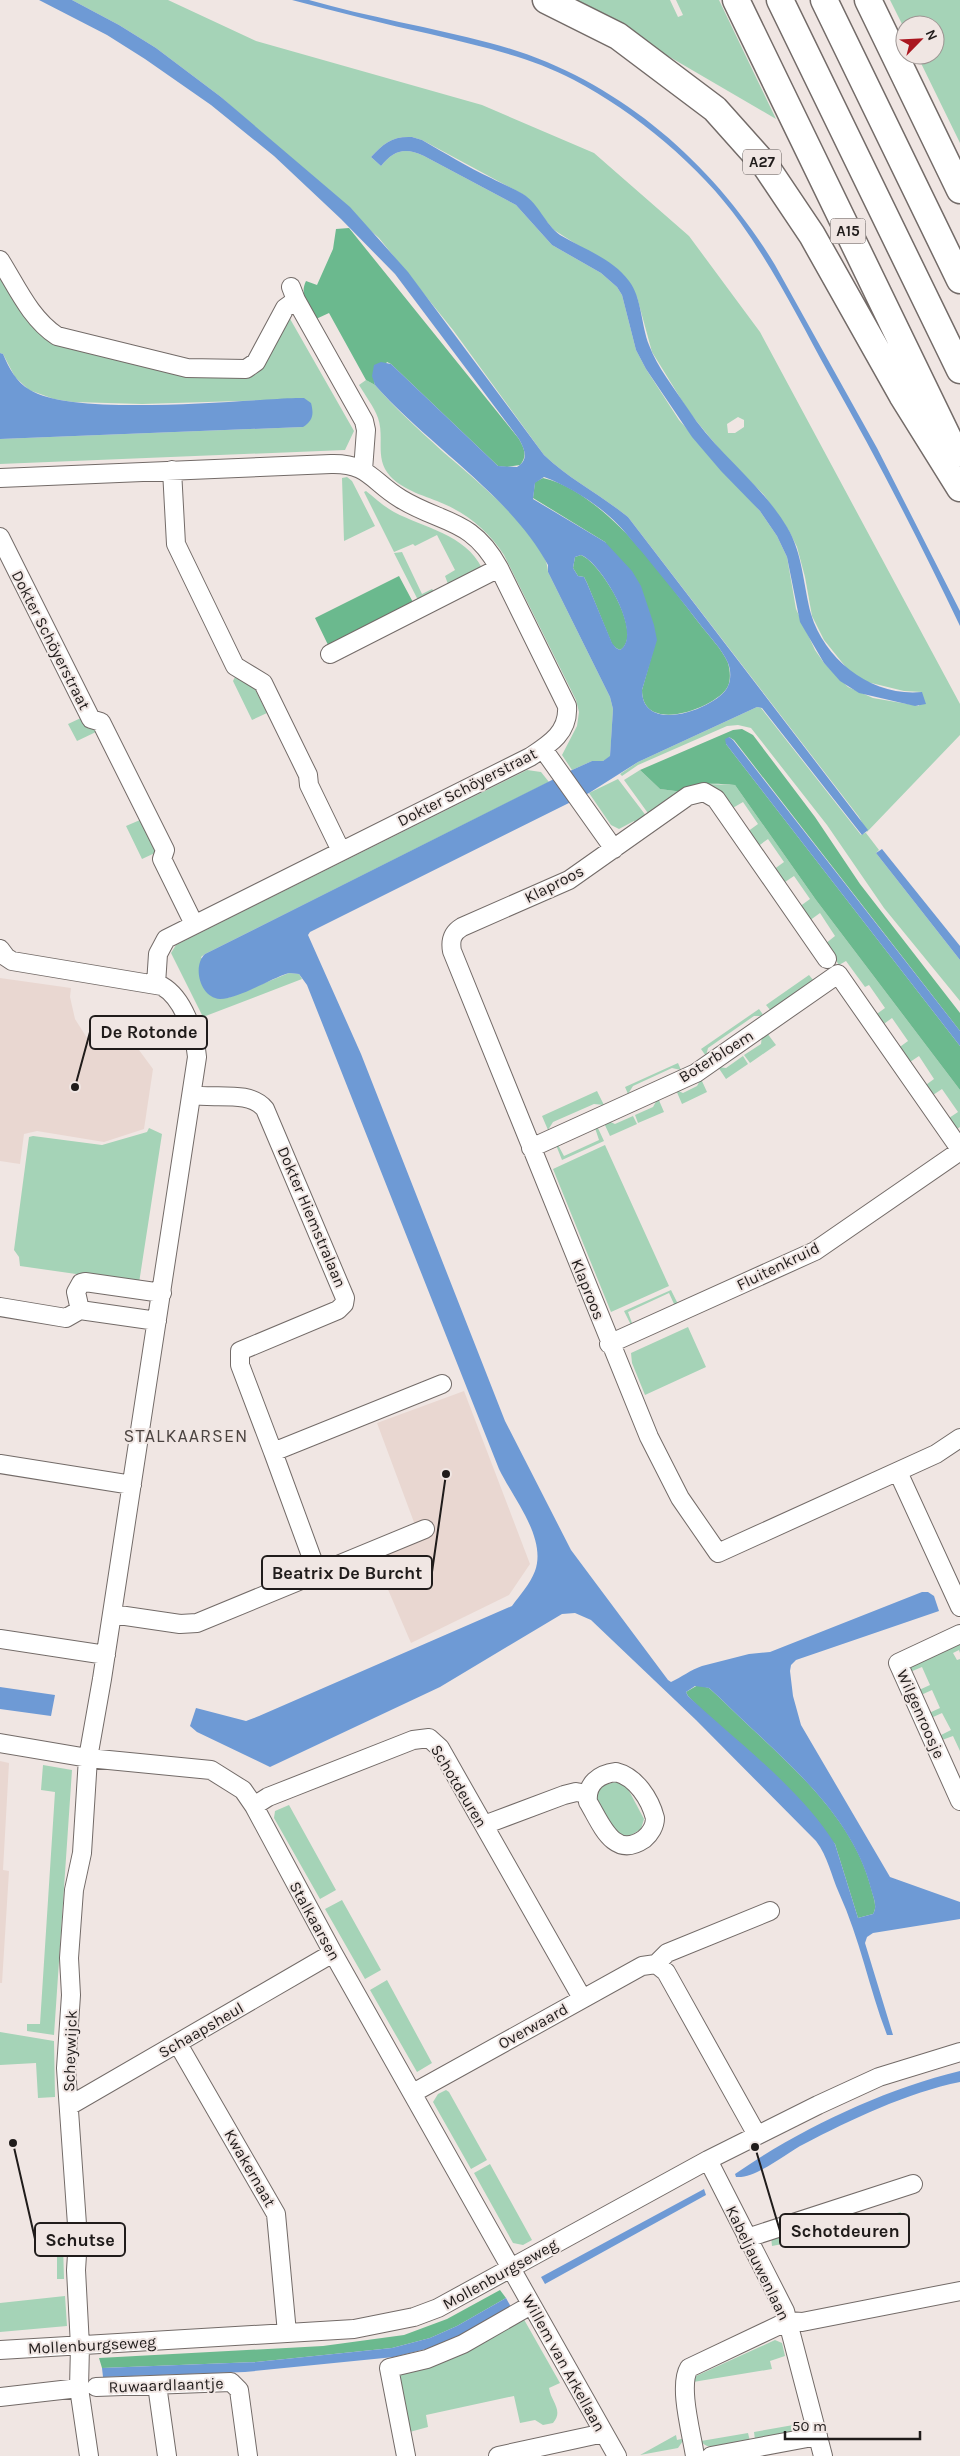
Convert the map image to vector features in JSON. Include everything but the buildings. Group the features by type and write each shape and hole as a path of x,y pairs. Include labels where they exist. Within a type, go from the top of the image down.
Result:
{"highway":[{"name":"A27","path":"546,0 618,36 715,109 765,165 812,235 902,395 960,488"},
{"name":"A15","path":"736,0 960,462"},
{"name":"A15","path":"780,0 960,370"},
{"path":"824,0 960,280"},
{"path":"868,0 960,190"}],"street":[{"path":"0,260 34,315 57,336 187,368 241,369 251,366 260,356 293,293 364,421 366,430 363,470"},
{"name":"Dokter Schöyerstraat","path":"0,478 348,463 363,470 402,500 463,527 485,547 499,568 567,706 568,719 564,729 542,749 166,939 158,954 156,984"},
{"path":"172,470 176,544 235,666 262,683 308,776 309,785 341,851"},
{"name":"Dokter Schöyerstraat","path":"0,538 91,719 101,722 165,850 162,859 194,924"},
{"path":"330,654 499,568"},
{"path":"542,749 558,774 614,849"},
{"name":"Klaproos","path":"827,959 716,799 711,794 696,792 569,880 462,927 452,936 452,951 649,1437 680,1498 718,1553 936,1454 960,1438"},
{"path":"0,949 12,961 156,984 172,994 192,1033 197,1056 106,1655 88,1758"},
{"name":"Boterbloem","path":"531,1148 696,1073 838,974 960,1150"},
{"name":"Dokter Hiemstralaan","path":"192,1095 228,1098 246,1097 258,1100 265,1109 345,1298 344,1304 338,1310 240,1351 240,1365 317,1572"},
{"name":"Fluitenkruid","path":"610,1344 815,1251 960,1150"},
{"path":"80,1310 76,1292 81,1283 85,1282 162,1293"},
{"path":"0,1308 66,1318 80,1310 157,1321"},
{"path":"273,1452 442,1384"},
{"path":"0,1464 132,1486"},
{"path":"898,1472 960,1606"},
{"path":"112,1614 180,1624 197,1623 425,1529"},
{"name":"Wilgenroosje","path":"960,1634 898,1662 960,1801"},
{"path":"0,1639 106,1655"},
{"name":"Schotdeuren","path":"254,1806 268,1797 421,1737 429,1738 440,1748 582,1998"},
{"name":"Stalkaarsen","path":"0,1743 88,1758 210,1770 243,1790 254,1806 333,1953 512,2269"},
{"name":"Scheywijck","path":"88,1758 82,1853 74,1890 69,1958 71,1995 66,2068 78,2239 76,2270 80,2346 88,2388 89,2456"},
{"path":"484,1825 564,1795 576,1792 587,1794"},
{"name":"Overwaard","path":"413,2093 642,1966 656,1964 667,1952 770,1911"},
{"name":"Schaapsheul","path":"69,2106 333,1953"},
{"path":"656,1964 666,1972 757,2135"},
{"name":"Kwakernaat","path":"178,2044 276,2214 287,2333"},
{"name":"Mollenburgseweg","path":"0,2350 354,2329 414,2317 438,2308 512,2269 596,2220 757,2135 879,2077 960,2052"},
{"name":"Kabeljauwenlaan","path":"708,2160 785,2310 823,2456"},
{"path":"747,2238 913,2184"},
{"name":"Willem van Arkellaan","path":"512,2269 617,2456"},
{"path":"695,2456 685,2389 686,2374 689,2368 788,2321 802,2322 960,2291"},
{"path":"406,2456 389,2368 427,2359 463,2344 531,2305"},
{"name":"Ruwaardlaantje","path":"0,2397 88,2388 231,2382 239,2390 248,2456"},
{"path":"157,2385 166,2456"},
{"path":"498,2456 604,2433"},
{"path":"711,2456 818,2436"}],"shaded area":[{"path":"0,978 71,988 70,997 75,1019 87,1038 136,1046 153,1069 144,1129 104,1142 37,1131 24,1134 20,1164 0,1161"},
{"path":"464,1391 530,1564 509,1595 411,1643 368,1543 415,1525 377,1423"},
{"path":"0,1761 9,1763 3,1870 9,1871 2,1983 0,1983"}],"green space":[{"path":"72,0 168,0 256,41 482,105 594,153 689,236 760,332 960,704 960,735 867,832 859,817 628,517 564,472 544,455 453,330 379,238 221,97 156,48 119,25","holes":["412,137 422,140 524,195 554,230 620,272 637,297 652,352 689,412 725,456 764,495 788,529 797,547 812,616 824,640 849,671 867,682 904,691 922,692 919,706 873,698 848,687 824,663 815,650 796,609 787,557 777,536 760,511 679,420 646,369 636,350 622,295 617,287 601,273 552,245 516,205 424,156 405,151 395,153 381,166 371,157 389,141","738,417 744,420 744,427 735,433 728,433 727,424"]},
{"path":"572,0 670,0 678,17 683,15 676,0 719,0 776,119"},
{"path":"890,0 960,0 960,143 922,65 945,65 945,15 898,15"},
{"path":"349,228 519,439 525,455 520,465 498,466 391,364 387,362 374,381 375,385 366,380 329,313 316,319 304,296 304,286 306,281 317,285 333,249 336,229"},
{"path":"2,278 47,336 257,372 266,363 289,317 354,431 345,450 0,464 0,439 303,427 304,399 142,404 73,402 54,399 29,390 15,377 3,354 0,353 0,280"},
{"path":"366,380 375,385 415,426 504,506 535,541 544,558 548,572 610,697 613,709 610,757 603,761 592,761 572,770 562,755 577,726 579,712 576,700 504,555 485,532 462,513 402,486 390,476 382,462 381,433 378,418 359,385"},
{"path":"347,477 352,481 375,526 344,541 342,478"},
{"path":"543,478 569,488 593,504 620,527 656,567 715,643 728,663 730,677 728,686 722,694 711,702 697,708 667,715 654,712 645,704 642,690 656,640 605,542 533,498 535,482"},
{"path":"366,491 394,512 455,540 475,556 482,568 448,584 445,576 455,570 437,535 415,546 413,544 394,552 364,492"},
{"path":"402,552 422,594 432,589 436,594 420,604 394,553"},
{"path":"581,555 599,571 609,585 624,615 627,630 626,642 620,650 612,644 584,577 578,576 573,568 575,557"},
{"path":"399,576 415,606 330,649 315,618"},
{"path":"235,677 254,687 267,713 252,720 233,681"},
{"path":"757,707 761,708 861,835 867,832 879,850 876,853 960,960 960,1001 884,908 827,825 751,728 738,725 727,726 638,765 622,776 620,774 638,762"},
{"path":"83,717 98,731 77,741 68,724"},
{"path":"742,729 753,735 815,817 860,884 960,1013 960,1031 734,740 729,737 726,744 960,1046 960,1090 816,900 735,785 701,785 689,788 683,792 660,789 640,770 733,730"},
{"path":"527,770 541,772 549,782 201,957 228,998 289,973 299,974 302,979 203,1017 171,953 176,945"},
{"path":"640,770 660,789 683,792 650,816 624,780"},
{"path":"618,779 647,817 636,825 634,821 619,829 611,825 589,793"},
{"path":"704,784 735,785 816,900 960,1090 960,1127 954,1131 946,1120 958,1112 942,1089 930,1097 923,1087 934,1079 919,1056 907,1064 897,1049 908,1041 892,1018 881,1026 874,1016 885,1008 869,985 865,987 846,961 839,965 825,944 835,936 820,913 809,921 799,907 810,899 794,876 782,884 773,870 784,862 768,839 757,847 747,832 758,824 743,802 731,809 717,791"},
{"path":"140,820 157,852 142,859 126,826"},
{"path":"809,975 814,981 771,1011 766,1005"},
{"path":"759,1009 764,1016 754,1016 708,1048 706,1056 701,1049"},
{"path":"767,1033 776,1045 750,1063 744,1055 761,1044 762,1036"},
{"path":"743,1056 748,1064 726,1079 718,1067 726,1068"},
{"path":"678,1063 681,1070 672,1068 633,1086 628,1094 625,1087"},
{"path":"701,1079 707,1092 682,1104 676,1090 683,1093 697,1086"},
{"path":"597,1091 604,1105 594,1104 553,1122 548,1130 542,1116"},
{"path":"658,1098 664,1112 638,1123 635,1115 653,1107"},
{"path":"633,1116 637,1124 610,1136 604,1123 608,1121 615,1124"},
{"path":"597,1126 604,1141 562,1160 556,1145 558,1145 564,1156 599,1140 595,1128"},
{"path":"149,1128 162,1134 139,1283 20,1266 19,1257 14,1250 29,1137 102,1145 147,1132"},
{"path":"605,1145 669,1286 611,1312 553,1169"},
{"path":"671,1290 678,1304 674,1304 669,1293 628,1312 631,1325 624,1311"},
{"path":"688,1327 706,1367 645,1395 632,1363 631,1353"},
{"path":"960,1643 960,1653 959,1650 953,1653 957,1660 960,1659 960,1751 953,1736 942,1740 939,1736 951,1730 942,1713 931,1718 929,1713 940,1708 932,1690 921,1695 919,1690 930,1685 922,1667 910,1672 909,1667"},
{"path":"698,1685 709,1688 720,1698 787,1761 829,1808 847,1833 861,1859 875,1901 873,1914 858,1918 835,1844 688,1696 686,1692"},
{"path":"43,1765 72,1770 54,2035 27,2031 27,2024 40,2024 55,1792 41,1790"},
{"path":"619,1781 627,1787 644,1819 641,1829 628,1837 616,1835 594,1800 594,1794 601,1786"},
{"path":"289,1805 336,1890 320,1899 274,1818 275,1811"},
{"path":"342,1900 381,1970 365,1979 325,1909"},
{"path":"387,1980 432,2063 417,2072 370,1990"},
{"path":"0,2032 54,2041 55,2097 38,2098 36,2063 0,2065"},
{"path":"446,2090 449,2092 487,2160 471,2169 433,2102 438,2094"},
{"path":"490,2164 532,2240 523,2245 513,2243 474,2173"},
{"path":"901,2212 902,2221 772,2246 771,2237 775,2236 782,2240 803,2232 803,2226 808,2225 812,2234"},
{"path":"63,2245 64,2279 57,2279 57,2247"},
{"path":"500,2290 506,2298 457,2326 430,2338 392,2348 256,2362 102,2368 99,2358 323,2346 404,2335 447,2319"},
{"path":"65,2296 67,2326 0,2332 0,2303"},
{"path":"522,2316 560,2383 549,2388 557,2410 553,2423 543,2425 535,2420 520,2423 514,2396 426,2415 428,2427 406,2433 399,2375 401,2372"},
{"path":"775,2340 782,2343 785,2356 770,2361 772,2369 693,2382 696,2376"},
{"path":"799,2424 801,2432 755,2440 754,2432"},
{"path":"748,2433 750,2441 724,2447 710,2447 701,2441"},
{"path":"676,2435 677,2440 685,2438 678,2448 640,2455"}],"water":[{"path":"39,0 72,0 119,25 156,48 221,97 350,207 408,272 544,455 564,472 628,517 868,830 862,835 762,708 757,707 638,762 589,793 310,932 308,935 361,1054 505,1421 571,1550 668,1680 671,1682 702,1666 749,1654 770,1652 922,1592 928,1592 934,1596 939,1611 796,1660 791,1665 790,1671 793,1696 801,1725 890,1877 960,1902 960,1919 873,1933 867,1937 865,1943 893,2035 887,2035 853,1928 826,1860 816,1841 696,1720 591,1620 575,1613 562,1614 440,1687 270,1767 197,1732 190,1726 196,1708 246,1721 512,1606 533,1576 537,1558 533,1532 499,1469 307,985 299,974 289,973 236,996 220,999 207,993 200,981 199,966 201,959 205,954 572,770 592,761 603,761 610,756 613,709 610,697 548,572 548,565 532,540 513,516 491,494 419,429 375,385 372,376 374,365 381,362 391,364 498,466 517,467 521,464 525,454 519,439 395,274 341,219 274,156 211,105 107,35","holes":["544,477 569,489 602,510 618,524 642,552 715,643 728,663 730,678 728,686 722,694 711,702 682,714 667,715 654,712 645,704 642,690 657,640 641,586 632,571 605,542 533,499 535,483","581,555 589,560 599,571 617,600 627,630 626,642 620,650 612,643 584,577 578,576 573,568 575,557","695,1686 709,1688 809,1784 847,1833 861,1860 875,1901 873,1914 858,1918 835,1844 821,1824 786,1785 688,1696 686,1692"]},
{"path":"292,0 309,0 467,37 534,57 577,76 616,99 654,126 689,156 749,226 775,265 877,448 960,611 960,626 913,530 776,277 724,201 686,161 643,124 620,108 574,80 539,64 485,48"},
{"path":"412,137 422,140 473,169 523,194 529,198 560,235 606,260 622,273 629,281 636,295 646,337 667,378 711,440 764,496 787,527 800,558 811,614 827,647 839,661 869,682 886,689 922,692 926,704 915,706 859,693 840,681 824,663 800,622 787,557 777,536 760,511 721,471 692,437 646,369 636,350 622,295 617,287 601,273 552,245 516,205 424,156 405,151 395,153 381,166 371,157 389,141"},
{"path":"0,353 3,354 10,369 21,383 30,390 52,398 82,403 158,405 304,398 311,403 312,417 303,427 0,439"},
{"path":"729,737 960,1031 960,1046 726,744 725,739"},
{"path":"882,849 960,946 960,960 876,853"},
{"path":"0,1687 55,1695 51,1716 0,1709"},
{"path":"960,2071 960,2082 921,2093 880,2108 804,2144 762,2170 744,2177 736,2177 735,2174 760,2157 843,2113 901,2089"},
{"path":"704,2189 706,2195 545,2284 541,2277"},
{"path":"506,2298 511,2307 455,2338 434,2347 394,2357 245,2372 103,2377 102,2368 256,2362 392,2348 430,2338 457,2326"}],"place":[{"name":"De Rotonde","path":"75,1087"},
{"name":"Beatrix De Burcht","path":"446,1474"},
{"name":"Schutse","path":"13,2143"},
{"name":"Schotdeuren","path":"755,2147"}],"district":[{"name":"STALKAARSEN","path":"186,1436"}]}
